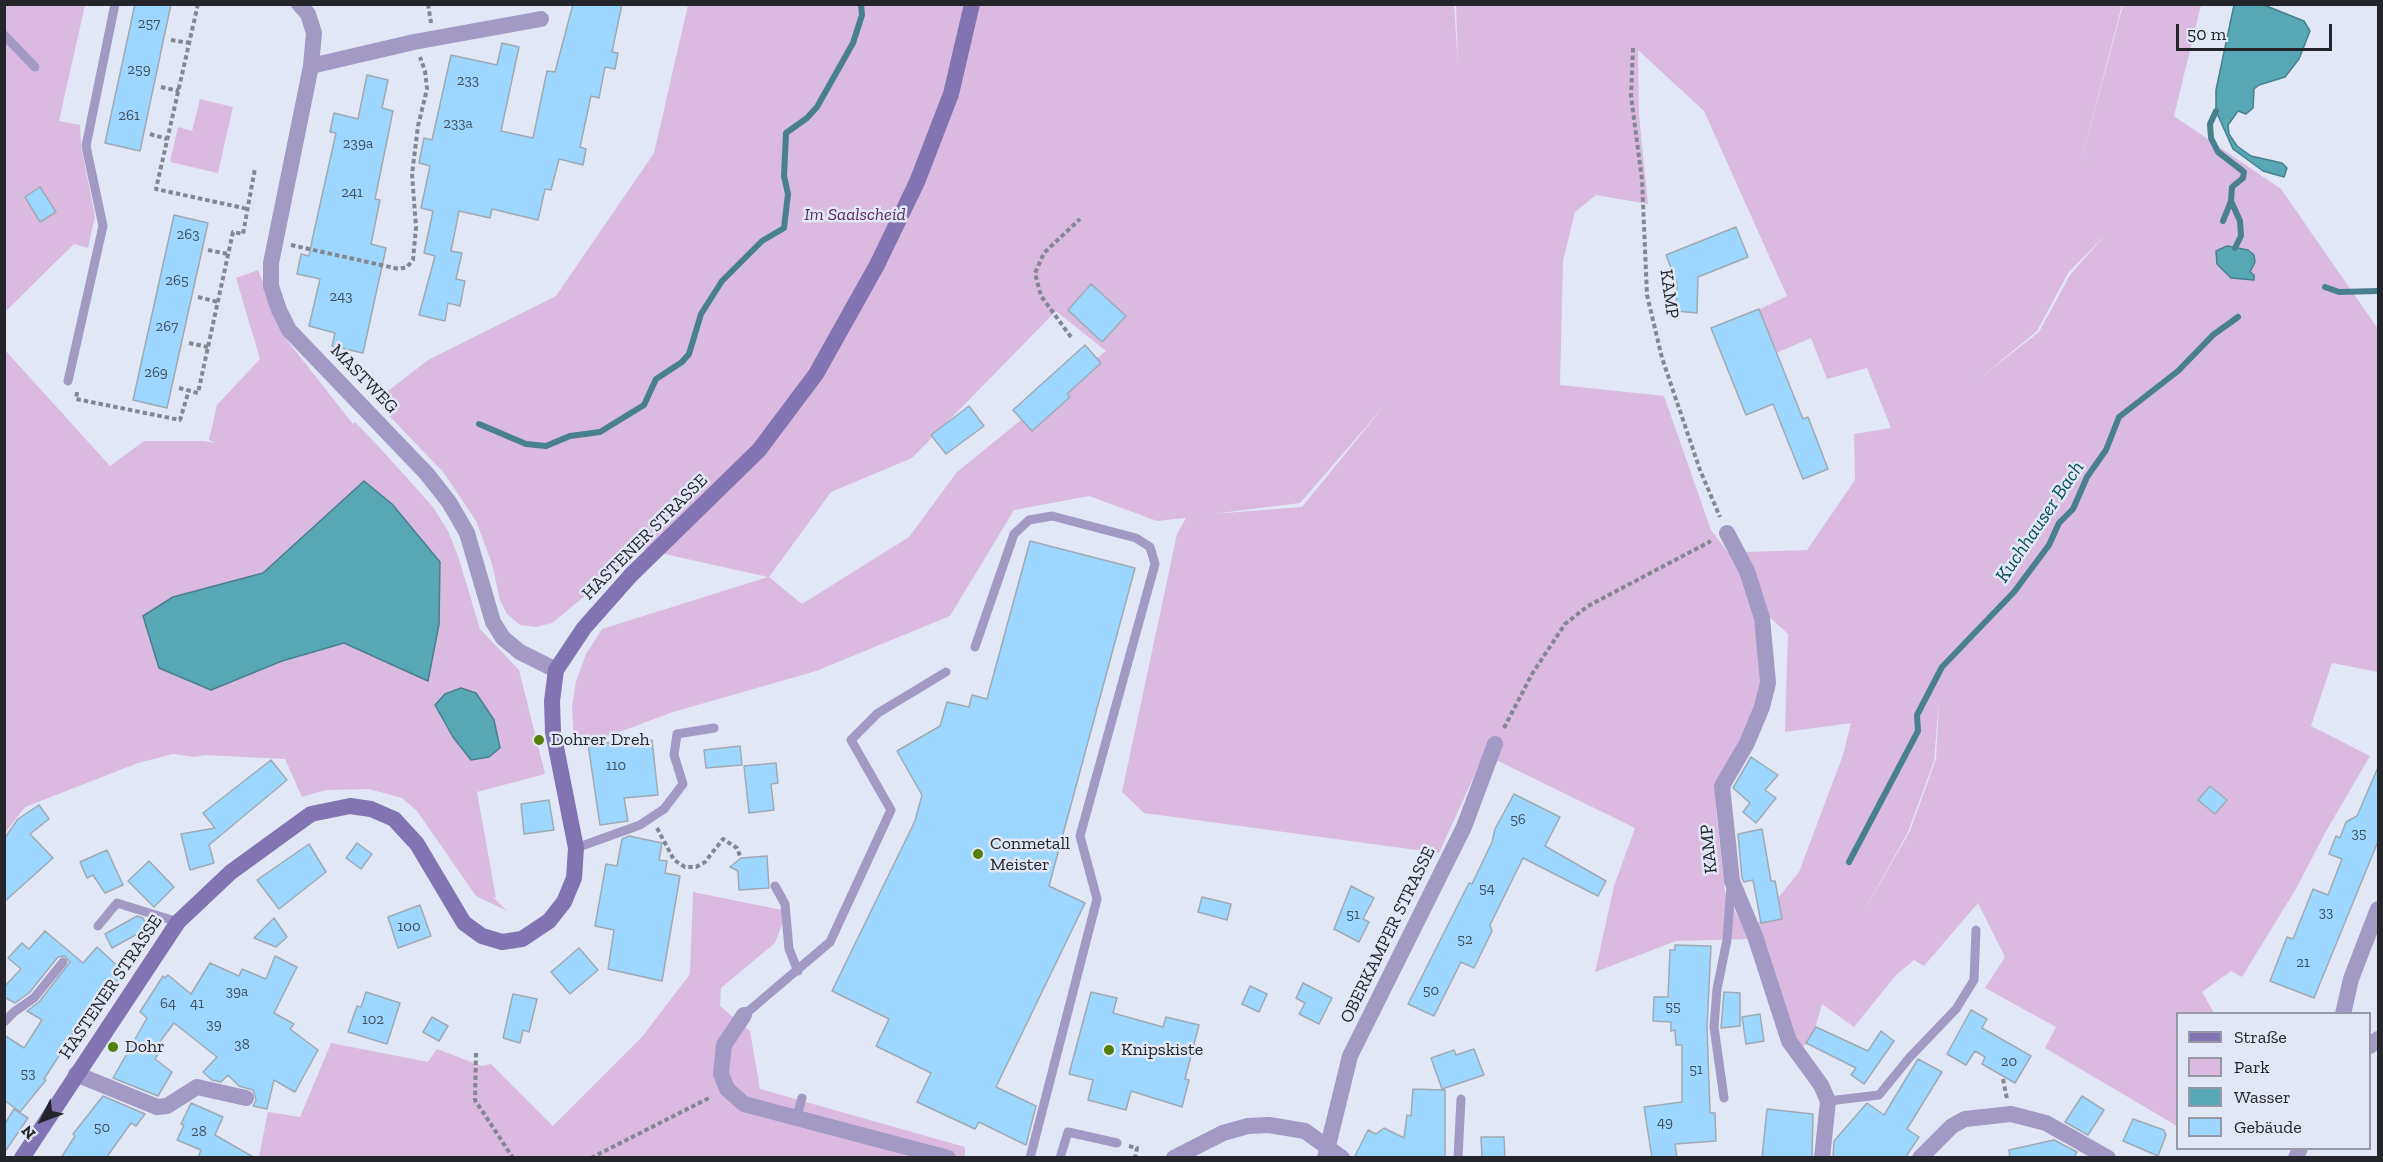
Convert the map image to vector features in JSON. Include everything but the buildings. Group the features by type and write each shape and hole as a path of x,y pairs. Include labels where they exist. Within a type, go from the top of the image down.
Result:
{"main road":[{"name":"HASTENER STRASSE","path":"22,1158 178,922 231,872 311,814 350,806 371,809 394,819 417,844 464,923 482,936 502,942 522,939 549,921 564,902 574,878 576,848 553,732 552,701 556,670 584,628 631,575 759,450 816,374 877,265 917,182 951,94 972,4"}],"street":[{"name":"MASTWEG","path":"299,4 308,14 315,33 311,66 271,263 271,286 289,330 427,474 449,502 467,533 493,622 504,638 520,652 556,670"},
{"path":"311,66 414,42 541,19"},
{"name":"KAMP","path":"1727,533 1748,571 1762,618 1768,683 1747,743 1722,786 1732,881 1755,936 1789,1041 1821,1085 1828,1101"},
{"name":"OBERKAMPER STRASSE","path":"1326,1152 1350,1056 1464,827 1496,744"},
{"path":"2343,1012 2351,980 2379,909"},
{"path":"744,1016 724,1045 721,1074 727,1089 744,1104 948,1158"},
{"path":"76,1074 157,1107 167,1106 197,1087 246,1098"},
{"path":"1822,1158 1828,1101"},
{"path":"1920,1158 1952,1126 1965,1119 2011,1114 2046,1123 2102,1157"},
{"path":"1174,1158 1223,1133 1248,1126 1269,1125 1305,1131 1326,1152 1342,1158"}],"lane":[{"path":"68,381 103,226 86,146 116,4"},
{"path":"4,35 35,67"},
{"path":"975,647 1014,534 1029,520 1052,516 1136,538 1149,547 1155,564 1080,836 1097,899 1030,1158"},
{"path":"744,1016 830,942 891,810 851,740 878,713 946,672"},
{"path":"576,848 651,820 664,809 684,784 674,755 677,734 714,728"},
{"path":"1724,1098 1714,1027 1717,989 1727,940 1732,881"},
{"path":"775,886 785,904 789,949 798,971"},
{"path":"98,926 117,903 178,922"},
{"path":"1828,1101 1879,1095 1910,1057 1956,1009 1974,980 1976,930"},
{"path":"4,1022 14,1011 34,998 63,962"},
{"path":"796,1119 802,1098"},
{"path":"1458,1158 1461,1099"},
{"path":"1060,1158 1068,1132 1117,1143"}],"path":[{"path":"198,4 156,189 248,209"},
{"path":"171,40 190,43"},
{"path":"275,241 399,269 407,267 413,260 416,227 412,174 418,126 427,89 425,71 414,42"},
{"name":"KAMP","path":"1633,48 1631,96 1642,180 1647,295 1666,370 1700,470 1727,533"},
{"path":"161,87 179,91"},
{"path":"150,134 167,139"},
{"path":"178,388 198,393 233,232 243,234 255,168"},
{"path":"1071,338 1041,296 1035,273 1044,253 1080,219"},
{"path":"208,250 228,254"},
{"path":"198,297 218,302"},
{"path":"189,343 208,346"},
{"path":"68,381 78,381 76,399 180,420 189,390"},
{"path":"1496,744 1532,674 1565,624 1588,606 1727,533"},
{"path":"651,820 674,860 685,867 696,867 705,862 723,839 738,848 740,856"},
{"path":"476,1053 475,1100 513,1158"},
{"path":"591,1158 727,1089"},
{"path":"1128,1146 1137,1148 1135,1158"}],"green space":[{"path":"5,5 85,5 59,121 80,125 81,146 95,216 88,248 74,244 5,312"},
{"name":"Im Saalscheid","path":"688,5 1454,5 1458,64 1456,5 2122,5 2078,172 2123,5 2201,5 2174,116 2281,189 2378,329 2378,672 2332,663 2311,726 2370,756 2325,833 2297,887 2242,977 2231,971 2202,992 2213,1012 2176,1012 2176,1125 2045,1048 2056,1027 1985,988 2005,957 1978,903 1924,966 1914,960 1896,975 1854,1027 1822,1004 1816,1026 1802,1049 1795,1039 1758,923 1799,872 1843,755 1851,723 1785,732 1788,634 1768,616 1745,552 1807,550 1855,480 1854,434 1891,428 1867,368 1827,379 1811,338 1776,353 1758,310 1787,296 1704,111 1638,50 1639,115 1648,204 1596,195 1575,212 1563,261 1560,385 1664,396 1711,530 1737,564 1755,601 1761,700 1717,782 1716,810 1725,892 1749,939 1676,941 1595,972 1614,886 1635,828 1484,754 1439,853 1144,813 1122,792 1177,534 1186,518 1157,521 1089,496 1014,510 950,616 816,671 673,712 587,744 574,746 572,706 576,682 586,654 602,629 768,577 642,549 552,623 536,627 520,625 507,614 500,600 492,564 476,521 444,473 375,401 428,360 556,296 654,153","holes":["2106,234 2070,275 2039,332 1979,379 2037,331 2068,273","1056,311 1106,351 957,472 909,537 802,604 769,577 831,492 912,458","1385,405 1302,507 1212,514 1300,503","1939,700 1936,759 1910,831 1861,916 1908,832 1934,761"]},
{"path":"200,99 233,107 218,173 170,162 178,127 192,131"},
{"path":"258,270 286,339 353,424 355,422 433,507 448,531 458,556 480,629 519,670 545,774 477,792 496,898 492,896 507,911 476,896 417,811 402,798 369,789 326,790 302,797 285,759 205,755 194,757 173,754 138,763 25,807 5,833 4,349 110,466 144,441 215,443 209,440 217,405 260,359 236,278"},
{"path":"693,892 787,911 775,943 721,988 720,1006 750,1031 760,1089 965,1147 965,1158 259,1156 268,1112 300,1117 331,1043 428,1062 437,1049 482,1066 491,1064 553,1126 642,1037 690,974"}],"water":[{"path":"2234,5 2264,5 2304,21 2310,31 2299,59 2285,77 2259,85 2254,89 2253,108 2246,114 2238,111 2228,125 2229,134 2237,146 2251,156 2282,163 2287,168 2284,177 2263,171 2233,149 2216,111 2216,90"},
{"path":"2227,246 2248,250 2254,255 2255,262 2250,272 2254,275 2254,280 2231,278 2217,264 2216,251"},
{"path":"364,481 392,504 440,562 439,624 428,681 344,643 282,661 211,690 159,668 143,616 173,597 263,573"},
{"path":"461,688 476,693 494,720 500,748 489,757 471,760 453,737 435,705 445,694"}],"waterway":[{"path":"479,424 526,444 546,446 570,436 600,432 644,405 656,379 682,362 689,354 701,314 722,281 762,241 784,228 788,194 784,176 786,133 807,118 817,107 853,43 862,15 861,4"},
{"name":"Kuchhauser Bach","path":"2216,111 2210,124 2211,138 2218,152 2244,172 2243,178 2232,187 2231,201 2223,221"},
{"path":"2231,201 2240,221 2241,236 2235,248"},
{"path":"2325,287 2339,292 2378,291"},
{"name":"Kuchhauser Bach","path":"1849,862 1918,731 1917,715 1942,667 2014,592 2049,545 2059,523 2073,509 2087,477 2106,450 2119,417 2178,371 2213,335 2238,317"}],"place":[{"name":"Dohrer Dreh","path":"539,740"},
{"name":"Conmetall Meister","path":"978,854"},
{"name":"Dohr","path":"113,1047"},
{"name":"Knipskiste","path":"1109,1050"}]}
